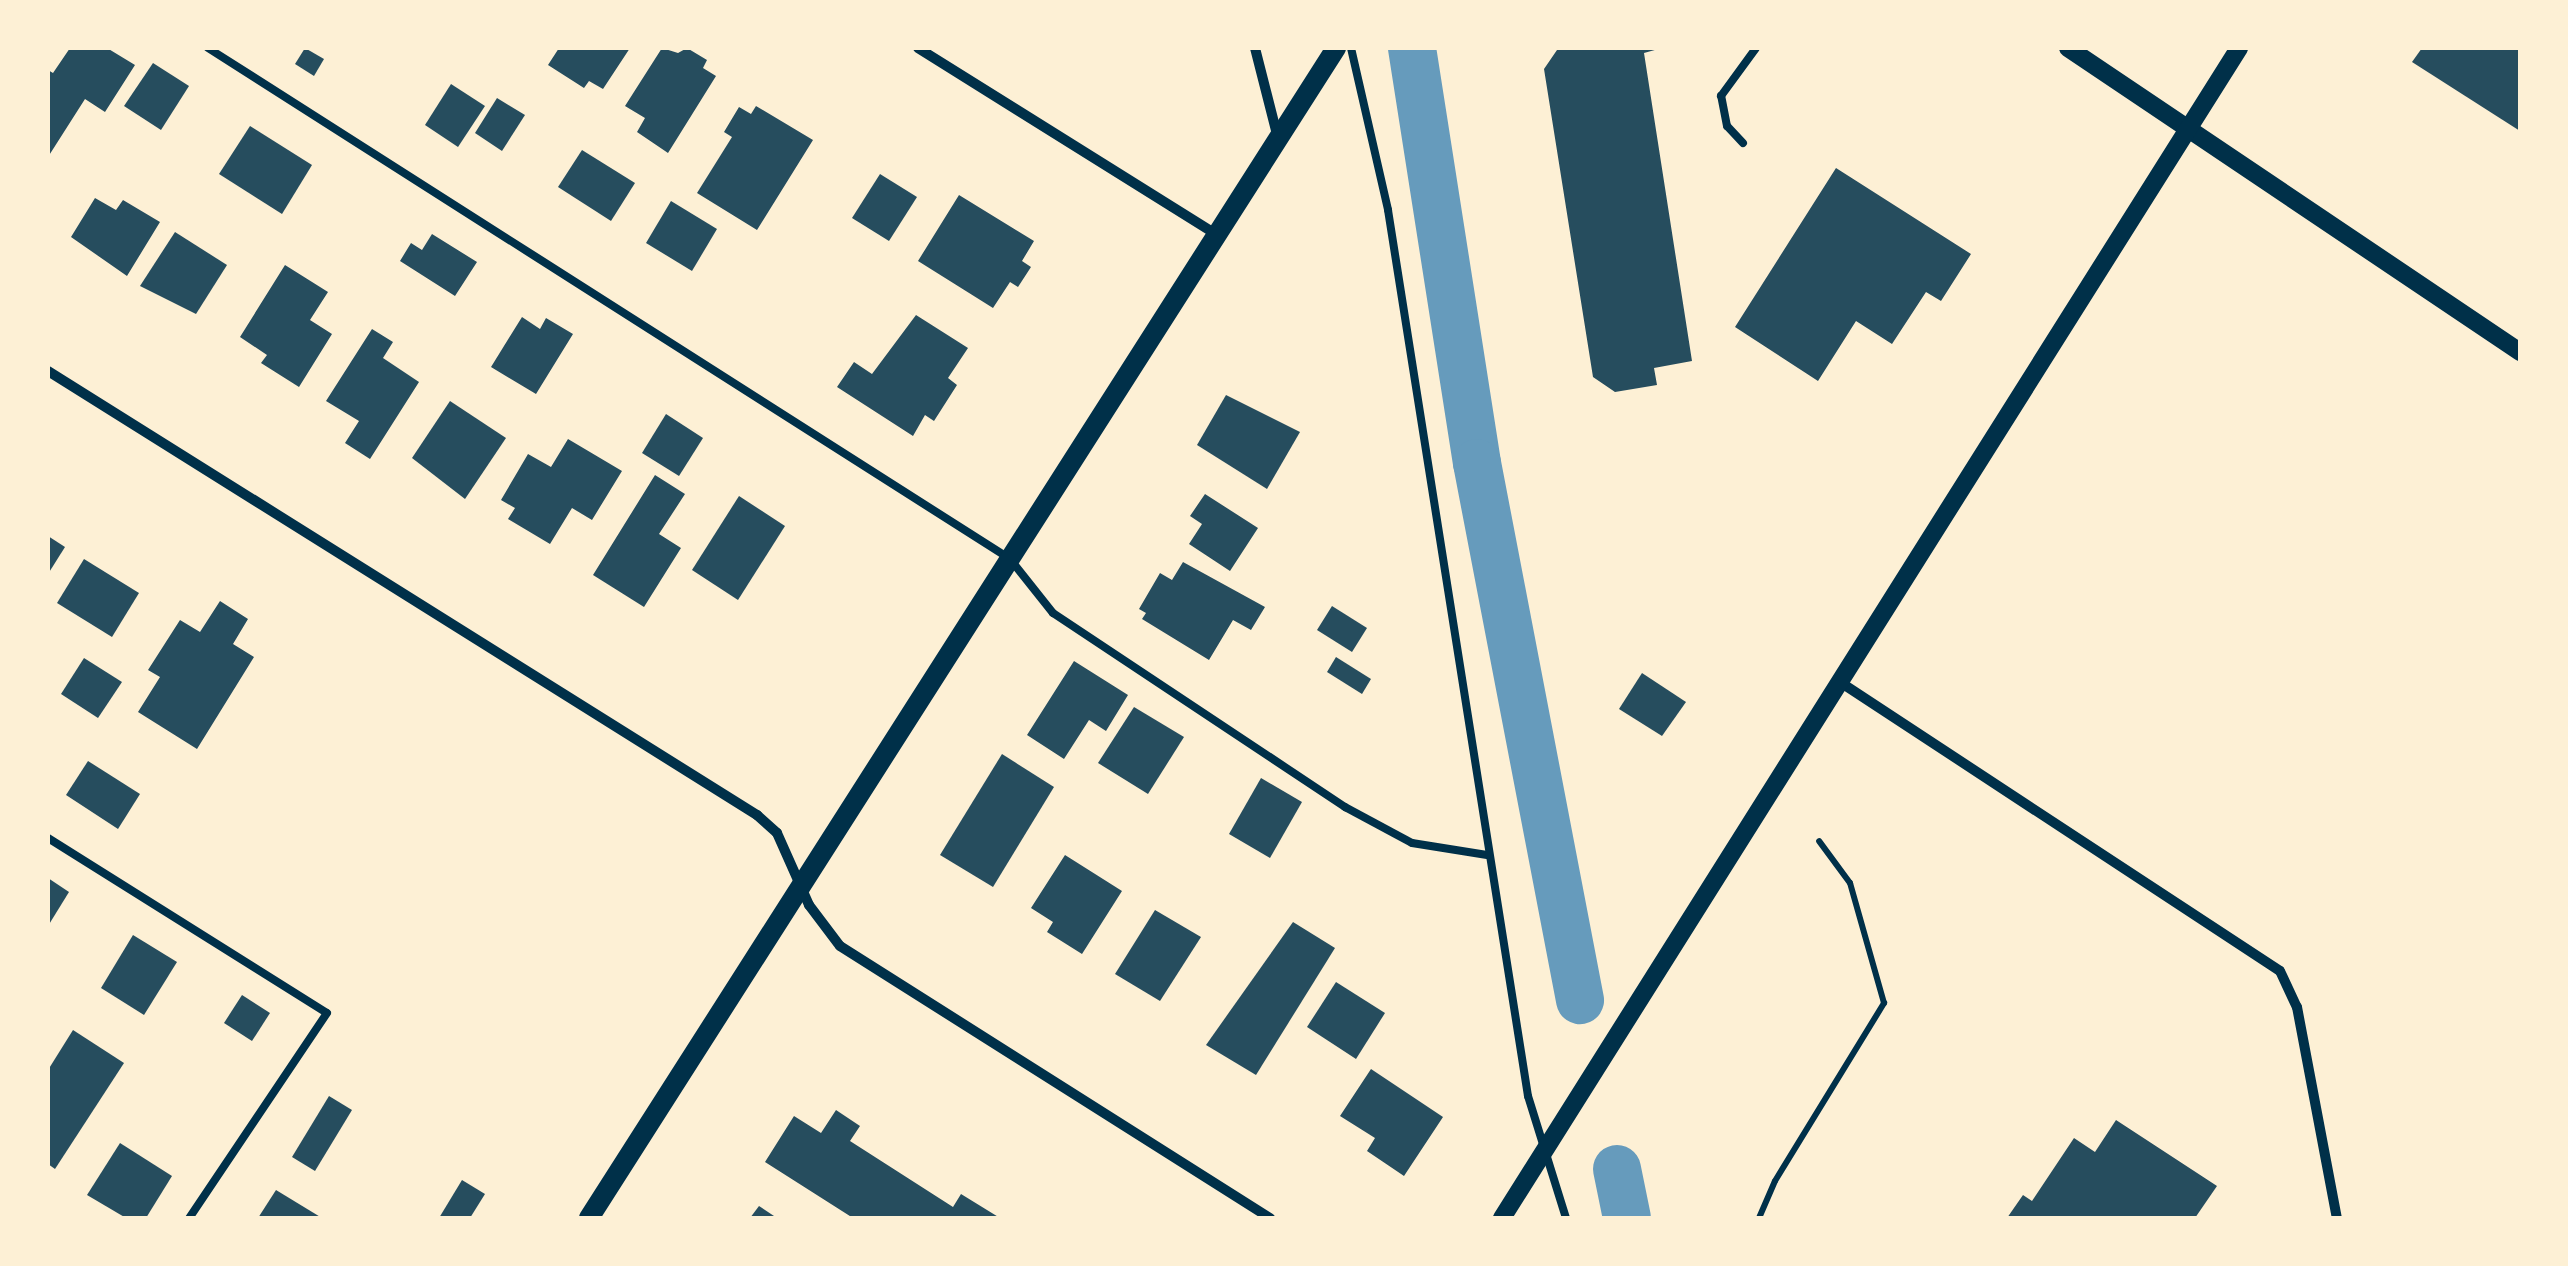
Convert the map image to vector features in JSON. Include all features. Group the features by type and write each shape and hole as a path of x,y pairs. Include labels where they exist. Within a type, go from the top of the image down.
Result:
{"main road":[{"path":"590,1218 1336,48"}],"street":[{"path":"918,48 1216,234"},
{"path":"1255,48 1278,139"},
{"path":"2068,48 2186,131 2520,352"},
{"path":"1502,1218 2238,48"},
{"path":"48,371 757,815 777,833 821,926 840,946 1270,1218"},
{"path":"1840,682 2280,971 2297,1007 2337,1218"}],"lane":[{"path":"208,48 1010,559 1052,613 1344,807 1412,843 1488,855"},
{"path":"1351,48 1388,210 1528,1096 1566,1218"},
{"path":"1743,142 1727,126 1721,96 1756,48"},
{"path":"48,838 327,1012 189,1218"}],"path":[{"path":"1759,1218 1775,1181 1884,1004 1850,883 1819,841"}],"building":[{"path":"70,48 107,48 135,65 105,112 85,99 48,157 48,70 53,73"},
{"path":"305,48 324,59 314,76 295,64"},
{"path":"559,48 630,48 603,89 589,81 584,88 548,65"},
{"path":"662,48 678,53 687,48 707,60 703,68 716,76 668,153 637,132 645,118 625,106"},
{"path":"1662,48 1644,53 1692,361 1654,368 1657,385 1615,392 1593,377 1544,69 1557,50"},
{"path":"2422,48 2520,48 2520,131 2412,62"},
{"path":"153,63 189,86 161,130 124,106"},
{"path":"451,84 485,106 458,147 425,125"},
{"path":"497,98 525,115 502,151 475,133"},
{"path":"756,106 813,140 757,230 697,193 732,137 724,132 739,107 751,114"},
{"path":"250,126 312,165 282,214 219,174"},
{"path":"582,150 635,183 611,221 558,187"},
{"path":"1836,168 1971,254 1941,301 1926,292 1892,344 1856,321 1818,381 1735,327"},
{"path":"880,174 917,197 889,241 852,218"},
{"path":"959,195 1034,241 1022,261 1031,267 1018,287 1010,282 993,308 918,261"},
{"path":"95,198 116,210 123,200 160,222 127,276 71,237"},
{"path":"671,201 717,229 692,271 646,243"},
{"path":"175,232 227,265 196,314 140,286"},
{"path":"432,234 477,262 455,296 400,261 411,243 422,250"},
{"path":"285,265 328,292 310,320 332,334 299,387 261,363 267,355 240,337"},
{"path":"916,315 968,348 948,378 957,385 934,421 925,415 913,436 837,387 854,362 872,374"},
{"path":"522,317 540,329 546,318 573,334 536,394 491,367"},
{"path":"372,329 393,342 383,358 419,382 370,459 345,443 359,421 326,401"},
{"path":"1226,395 1300,432 1267,489 1197,445"},
{"path":"450,401 506,438 465,499 412,458"},
{"path":"666,414 703,438 679,476 642,453"},
{"path":"568,439 622,471 592,520 572,508 550,544 508,519 515,508 501,500 528,454 551,467"},
{"path":"655,475 685,494 659,534 681,548 644,607 593,575"},
{"path":"1205,494 1258,528 1230,571 1189,544 1202,524 1190,516"},
{"path":"739,496 785,526 738,600 692,570"},
{"path":"48,536 65,547 48,574"},
{"path":"84,559 139,593 112,637 57,603"},
{"path":"1183,562 1265,607 1251,630 1233,620 1209,660 1142,619 1146,613 1139,609 1160,573 1172,580"},
{"path":"220,601 248,619 233,644 254,657 197,749 138,712 160,677 148,670 180,620 200,632"},
{"path":"1332,606 1367,628 1352,652 1317,630"},
{"path":"1336,657 1371,679 1362,694 1327,672"},
{"path":"84,658 122,682 98,718 61,694"},
{"path":"1074,661 1128,695 1106,731 1089,720 1064,759 1027,735"},
{"path":"1642,673 1686,702 1662,736 1619,709"},
{"path":"1134,707 1184,737 1148,794 1098,763"},
{"path":"1002,754 1054,787 993,887 940,855"},
{"path":"88,761 140,794 118,829 66,795"},
{"path":"1261,778 1302,802 1270,858 1229,834"},
{"path":"1065,855 1122,891 1082,954 1047,932 1053,922 1031,908"},
{"path":"48,878 69,892 48,926"},
{"path":"1155,910 1201,937 1160,1001 1115,974"},
{"path":"1293,922 1335,948 1256,1075 1206,1045"},
{"path":"133,935 177,962 144,1015 101,988"},
{"path":"1336,982 1385,1013 1356,1059 1307,1027"},
{"path":"242,995 270,1013 252,1041 224,1023"},
{"path":"73,1030 124,1063 55,1169 48,1164 48,1070"},
{"path":"1371,1069 1443,1117 1404,1176 1367,1151 1375,1138 1340,1116"},
{"path":"329,1096 352,1110 315,1171 292,1157"},
{"path":"836,1110 860,1126 850,1141 953,1207 961,1194 1000,1218 853,1218 765,1162 794,1116 821,1133"},
{"path":"2116,1120 2217,1186 2195,1218 2007,1218 2023,1195 2032,1201 2074,1138 2095,1152"},
{"path":"120,1143 172,1176 146,1218 126,1218 87,1195"},
{"path":"462,1180 485,1194 470,1218 439,1218"},
{"path":"276,1190 322,1218 258,1218"},
{"path":"759,1206 777,1218 750,1218"}],"waterway":[{"path":"1412,48 1477,463 1580,1000"},
{"path":"1617,1169 1627,1218"}]}
